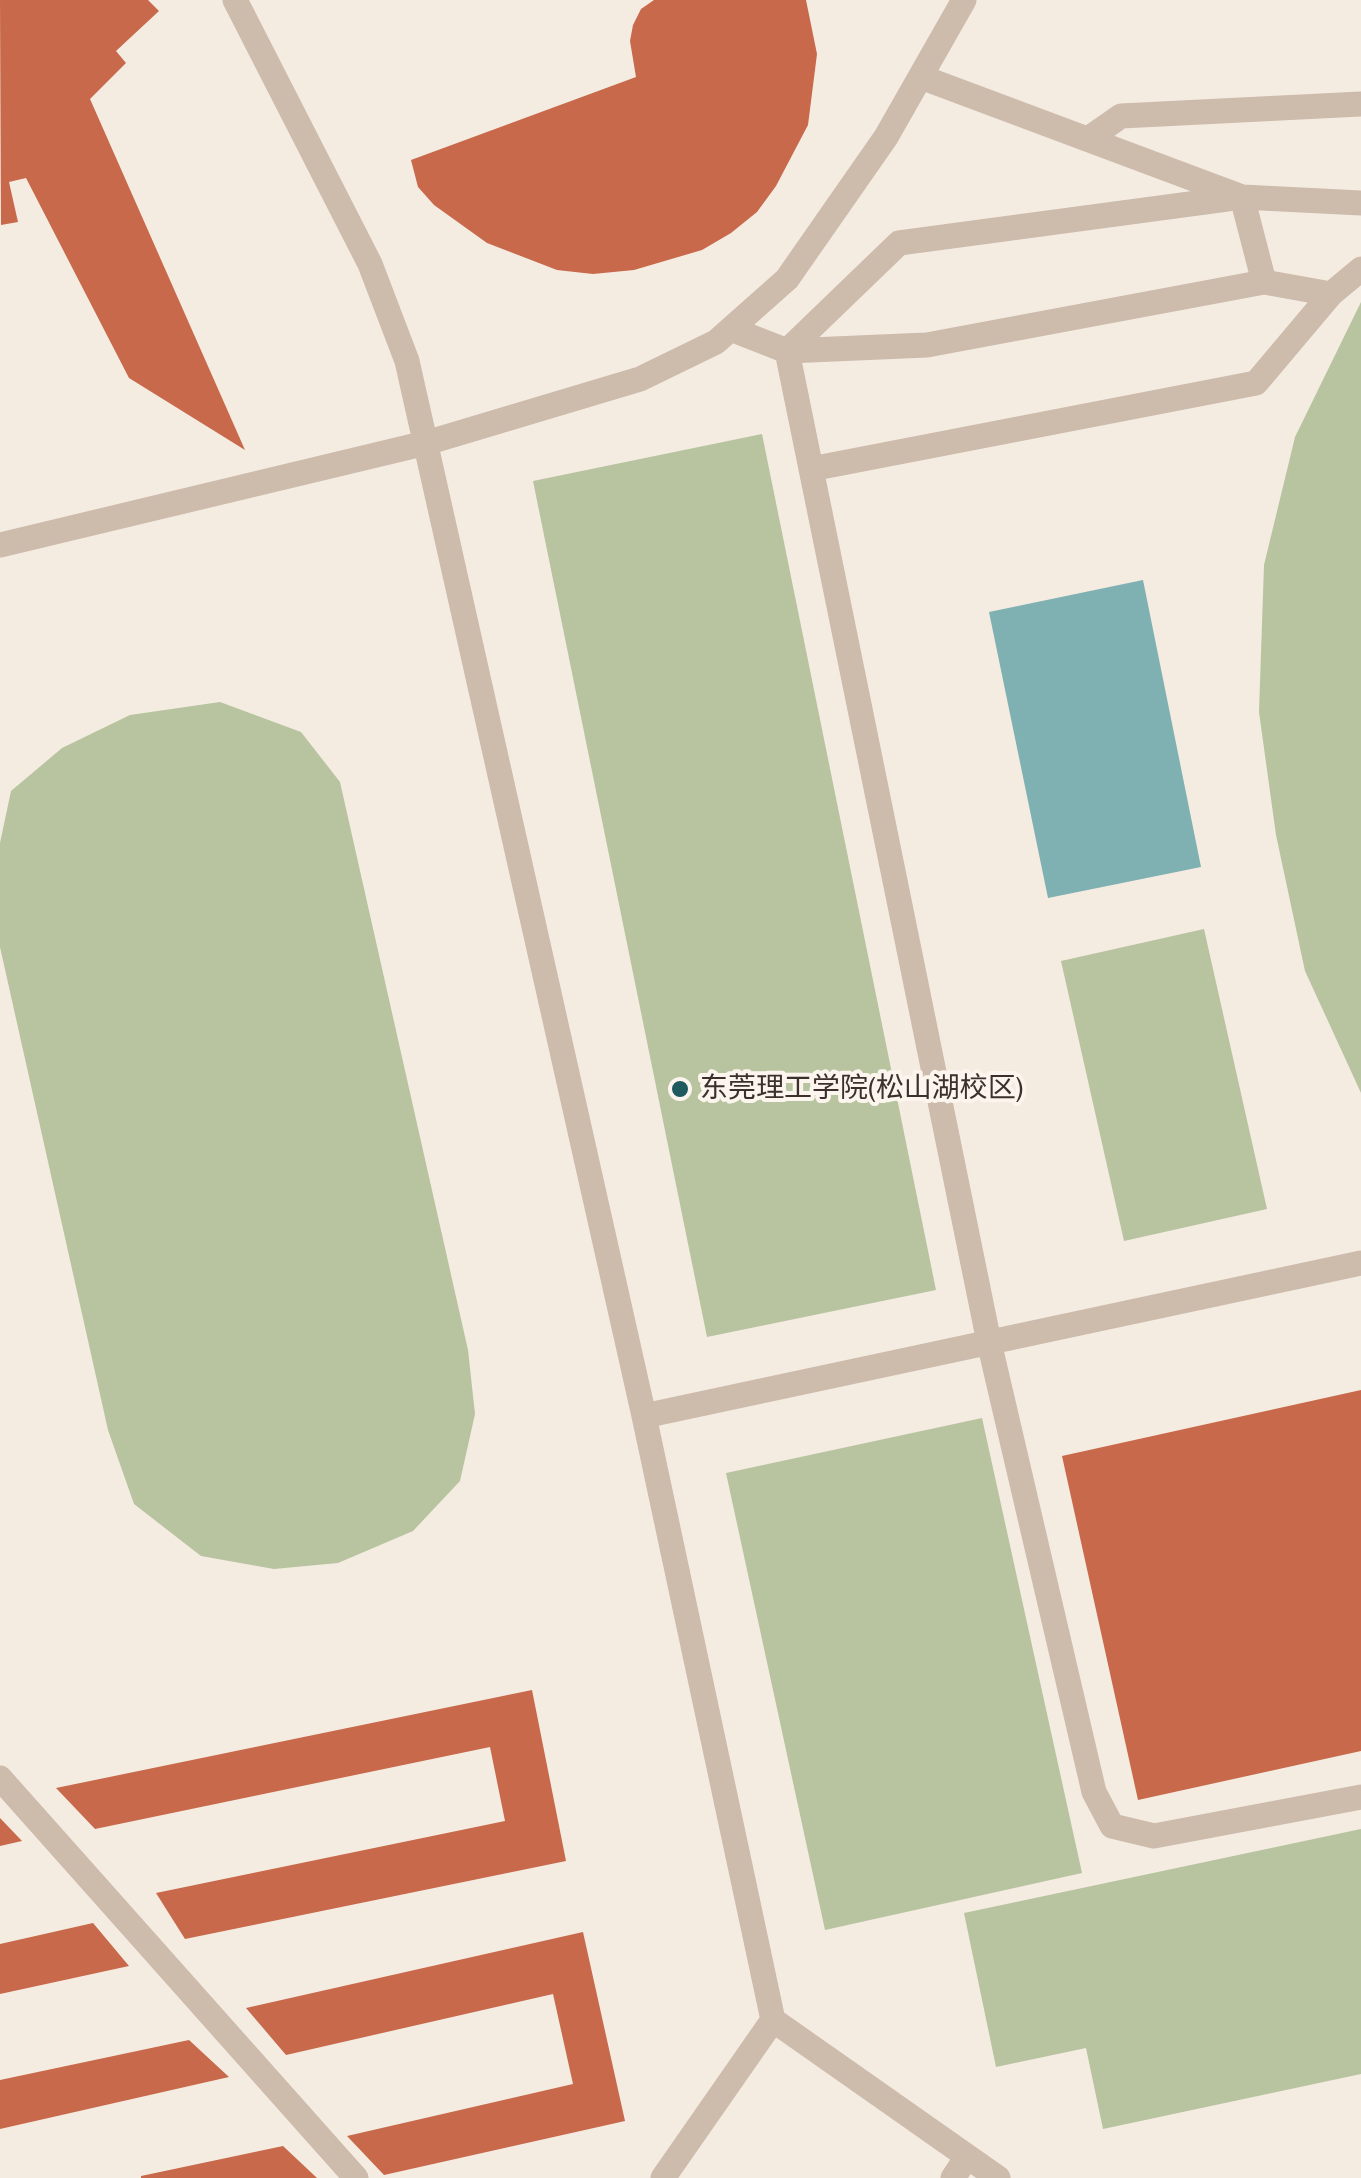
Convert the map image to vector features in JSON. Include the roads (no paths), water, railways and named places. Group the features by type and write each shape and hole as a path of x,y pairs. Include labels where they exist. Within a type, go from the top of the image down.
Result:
{"street":[{"path":"234,0 370,264 406,362 644,1416 772,2020 960,2167 998,2178"},
{"path":"0,544 426,443 640,379 716,342 786,280 886,137 964,0"},
{"path":"922,77 1242,197"},
{"path":"1088,140 1121,116 1361,104"},
{"path":"1242,197 1264,282"},
{"path":"787,351 900,244 1242,197 1361,203"},
{"path":"811,469 1256,384 1331,294 1361,270"},
{"path":"731,328 787,351 926,345 1264,282 1331,294"},
{"path":"787,351 989,1342 1094,1792 1112,1826 1154,1836 1361,1798"},
{"path":"644,1416 1361,1264"},
{"path":"0,1778 356,2178"},
{"path":"663,2178 772,2020"}],"water":[{"path":"1143,580 1201,867 1048,898 989,612"}],"place":[{"name":"东莞理工学院(松山湖校区)","path":"680,1089"}]}
